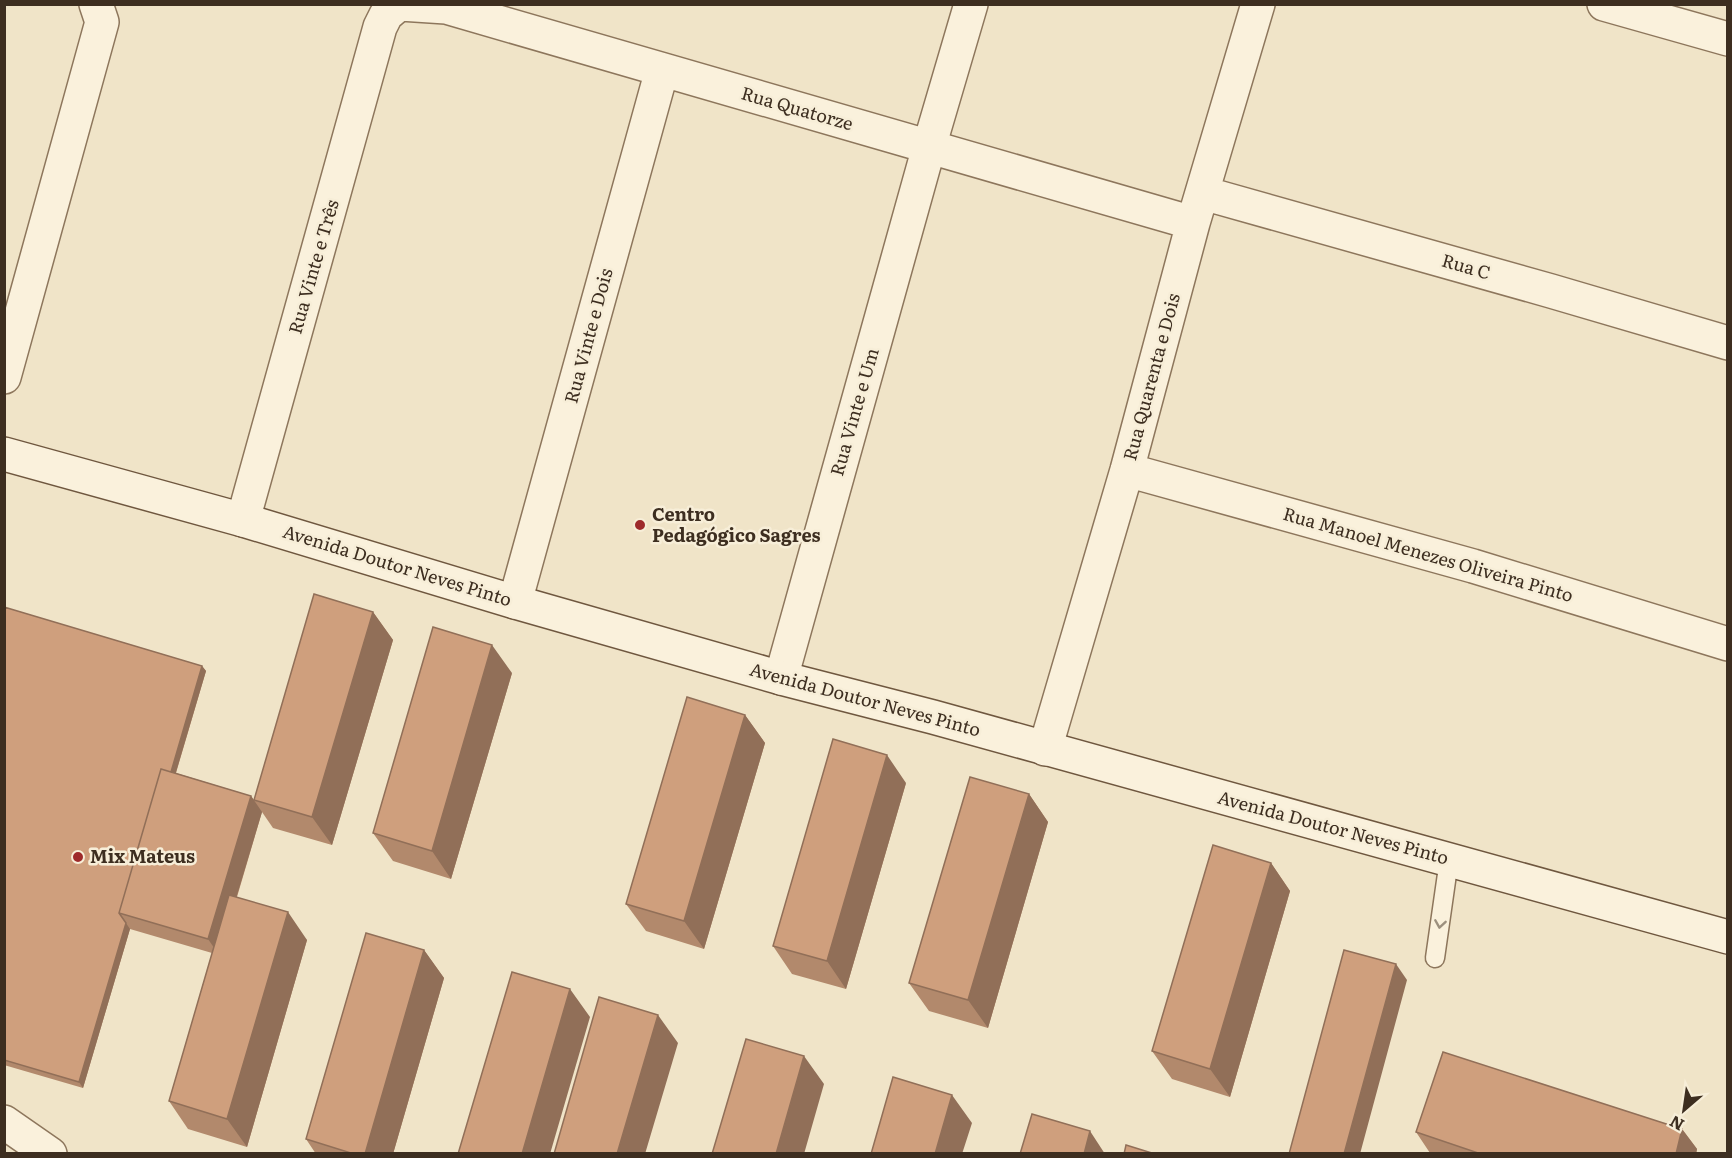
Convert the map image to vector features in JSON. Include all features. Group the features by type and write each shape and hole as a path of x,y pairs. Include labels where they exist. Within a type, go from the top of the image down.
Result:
{"street":[{"path":"4,377 102,22 96,4"},
{"name":"Rua Vinte e Um","path":"781,678 971,4"},
{"name":"Rua Quarenta e Dois","path":"1044,749 1127,470 1198,208 1258,4"},
{"path":"1604,4 1728,39"},
{"name":"Rua Quatorze","path":"395,8 446,7 929,147 1198,208"},
{"name":"Rua Vinte e Três","path":"243,520 380,27 395,8"},
{"name":"Rua Vinte e Dois","path":"515,602 662,70"},
{"name":"Rua C","path":"1198,208 1551,291 1728,343"},
{"name":"Avenida Doutor Neves Pinto","path":"4,454 243,520 515,602 781,678 1728,937"},
{"name":"Rua Manoel Menezes Oliveira Pinto","path":"1127,470 1473,566 1728,644"},
{"path":"4,1122 50,1154"}],"lane":[{"path":"1435,958 1449,860"}],"building":[{"path":"314,594 373,612 312,817 254,800"},
{"name":"Mix Mateus","path":"4,607 202,666 171,772 161,769 119,913 126,923 79,1082 4,1060"},
{"path":"433,627 492,645 432,851 373,833"},
{"path":"687,697 745,715 684,921 626,904"},
{"path":"833,739 887,755 827,961 773,946"},
{"path":"161,769 251,796 208,939 119,913"},
{"path":"970,777 1029,794 968,1000 909,983"},
{"path":"1213,845 1271,863 1210,1069 1152,1051"},
{"path":"229,895 288,912 227,1119 169,1101"},
{"path":"366,933 424,950 365,1154 354,1154 306,1139"},
{"path":"1344,950 1396,964 1344,1154 1289,1154"},
{"path":"512,972 570,989 522,1154 458,1154"},
{"path":"599,997 658,1015 617,1154 554,1154"},
{"path":"746,1039 804,1056 776,1154 712,1154"},
{"path":"1443,1052 1682,1129 1676,1154 1481,1154 1416,1132"},
{"path":"893,1077 952,1095 935,1154 871,1154"},
{"path":"1032,1114 1090,1131 1084,1154 1020,1154"},
{"path":"1126,1145 1155,1154 1124,1154"}],"place":[{"name":"Centro Pedagógico Sagres","path":"640,525"},
{"name":"Mix Mateus","path":"78,857"}]}
